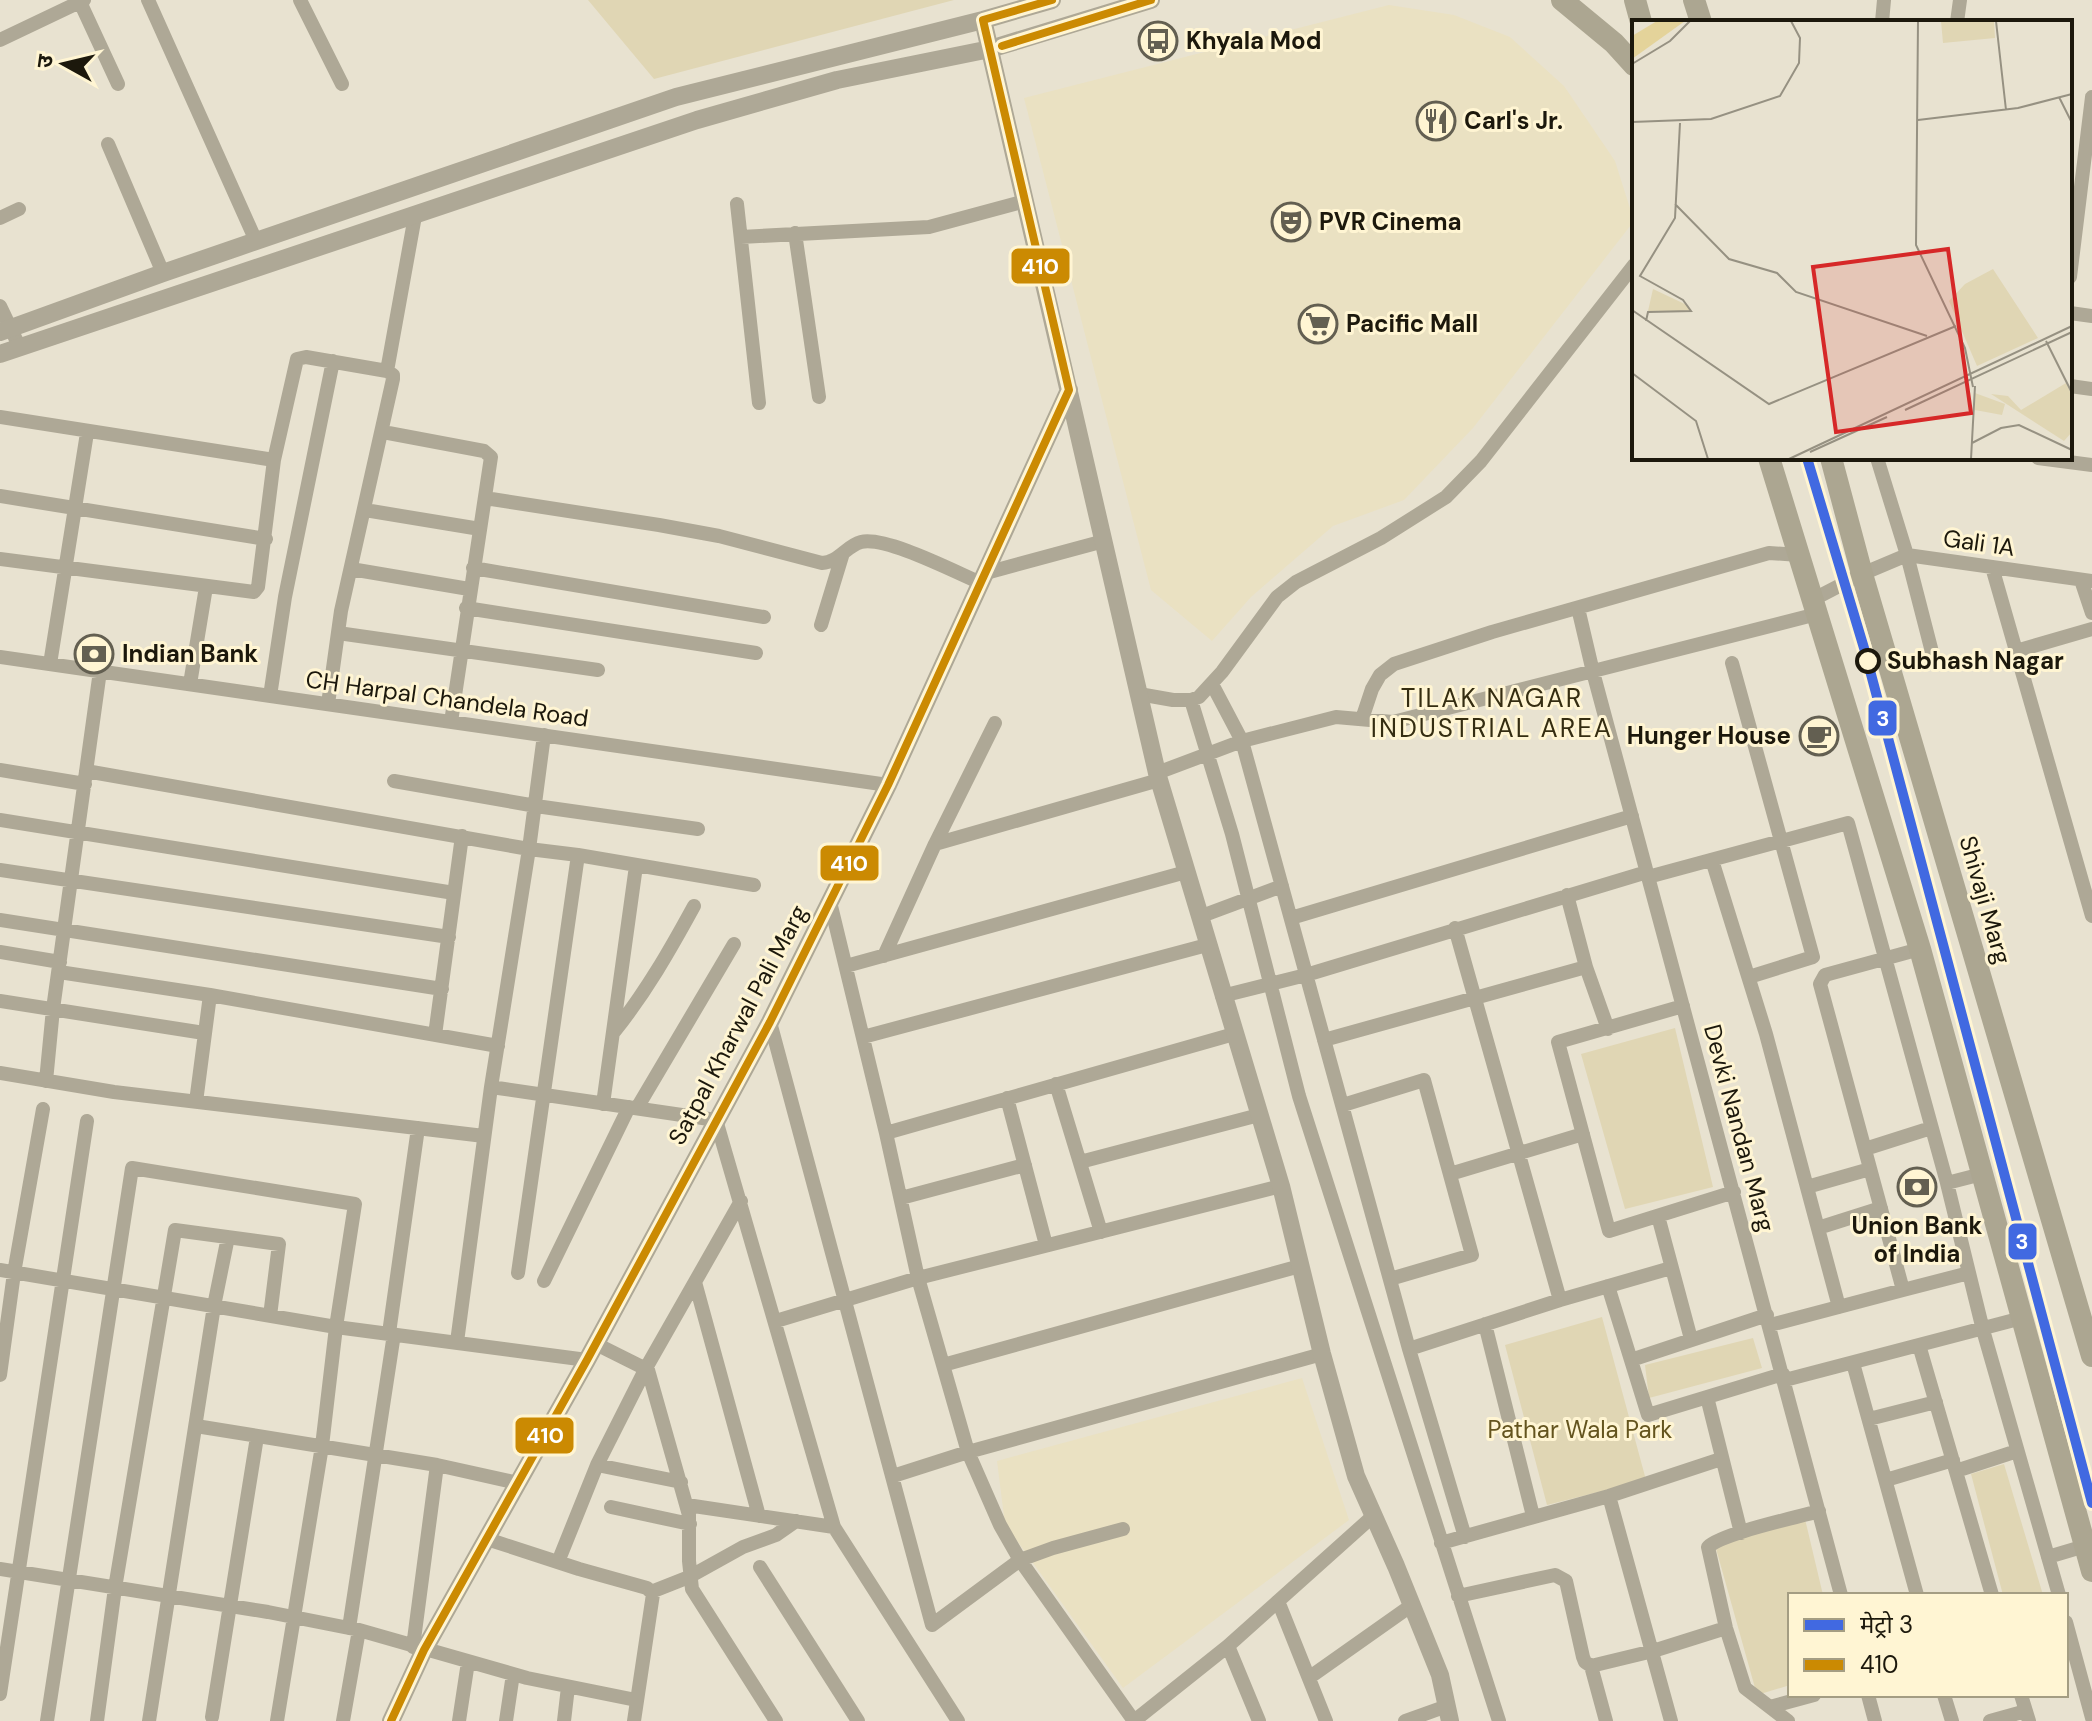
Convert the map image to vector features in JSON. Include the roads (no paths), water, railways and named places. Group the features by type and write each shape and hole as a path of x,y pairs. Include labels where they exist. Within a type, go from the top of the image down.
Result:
{"main road":[{"path":"1562,0 1614,43 1632,63"},
{"path":"1635,0 1640,20"},
{"path":"1694,0 1701,20"},
{"path":"1770,460 1920,949 2092,1571"},
{"name":"Shivaji Marg","path":"1832,460 1862,574 2092,1356"}],"street":[{"path":"148,0 256,241"},
{"path":"300,0 342,84"},
{"path":"5,330 676,97 1052,0"},
{"path":"0,354 711,116 837,80 990,49 1151,0"},
{"path":"1702,20 1705,0"},
{"path":"1882,20 1884,0"},
{"path":"1957,20 1960,0"},
{"path":"0,40 82,1 118,84"},
{"path":"983,20 1158,776 1281,1186 1356,1476 1440,1675 1448,1714 1405,1721"},
{"path":"2072,261 2092,97"},
{"path":"108,144 163,273"},
{"path":"741,237 929,227 1025,201"},
{"path":"737,204 759,403"},
{"path":"0,218 19,209"},
{"path":"387,371 415,216"},
{"path":"795,233 819,397"},
{"path":"1139,694 1191,700 1199,697 1212,684 1269,605 1284,591 1381,538 1446,497 1481,461 1632,268"},
{"path":"0,306 5,330 20,348"},
{"path":"2072,313 2092,316"},
{"path":"0,559 254,592 258,587 266,539 274,460 297,359 306,357 387,371 393,379 338,633 328,704"},
{"path":"270,696 284,604 333,361"},
{"path":"2072,386 2092,389"},
{"name":"Satpal Kharwal Pali Marg","path":"391,1721 419,1648 487,1539 770,1022 888,785 1069,390"},
{"path":"0,417 274,460"},
{"path":"383,432 489,453 492,460 466,608 451,722"},
{"path":"50,664 87,433"},
{"path":"1878,460 1907,555 1933,656"},
{"path":"2053,460 2092,465"},
{"path":"0,496 266,539"},
{"path":"485,498 674,527 822,563 833,561 859,542 876,542 984,578 1104,541"},
{"path":"365,510 480,529"},
{"path":"821,625 843,553"},
{"path":"1362,719 1380,675 1394,664 1769,553 1799,555"},
{"name":"Gali 1A","path":"935,844 1158,776 1242,741 1336,717 1393,722 1593,672 1814,607 1862,574 1907,555 2087,580"},
{"path":"1992,567 2092,916"},
{"path":"473,568 764,617"},
{"path":"351,569 469,589"},
{"path":"2087,580 2092,613"},
{"path":"190,684 206,587"},
{"path":"466,608 756,653"},
{"name":"Devki Nandan Marg","path":"1578,608 1840,1593"},
{"path":"2016,651 2092,629"},
{"path":"338,633 598,670"},
{"name":"CH Harpal Chandela Road","path":"0,657 888,785"},
{"path":"1732,663 1813,957 1749,977"},
{"path":"46,1081 53,1009 100,671"},
{"path":"1212,684 1242,741 1409,1349 1465,1537"},
{"path":"1191,700 1209,753 1299,1096 1499,1721"},
{"path":"884,956 995,723"},
{"path":"457,1342 491,1087 536,806 544,735"},
{"path":"0,770 85,777 754,885"},
{"path":"394,781 536,806 698,829"},
{"path":"1291,918 1632,816"},
{"path":"0,820 454,893"},
{"path":"1222,996 1306,975 1567,895 1848,823 1947,1183 1983,1330 2058,1593"},
{"path":"435,1035 462,836"},
{"path":"518,1273 578,855"},
{"path":"1712,860 1749,977 1839,1307"},
{"path":"603,1104 636,866"},
{"path":"0,870 449,937"},
{"path":"846,966 1186,872"},
{"path":"1199,917 1282,886"},
{"path":"1567,895 1586,967 1608,1029"},
{"path":"830,902 918,1278 968,1452 1000,1525 1020,1560 1134,1721 1228,1646 1372,1517"},
{"path":"614,1032 659,969 694,906"},
{"path":"0,920 442,989"},
{"path":"1455,928 1560,1300"},
{"path":"544,1281 633,1108 734,944"},
{"path":"863,1037 1207,945"},
{"path":"1903,1290 1820,984 1825,975 1920,949"},
{"path":"0,952 59,967 498,1046"},
{"path":"1324,1040 1586,967"},
{"path":"196,1102 210,995"},
{"path":"0,1001 204,1033"},
{"path":"1683,1006 1558,1042 1609,1231 1734,1192"},
{"path":"770,1022 932,1625 1020,1560 1123,1529"},
{"path":"886,1133 1234,1034"},
{"path":"0,1073 196,1102 484,1136"},
{"path":"1343,1105 1424,1080 1472,1255 1390,1279"},
{"path":"1056,1084 1101,1232"},
{"path":"491,1087 716,1120 834,1527 958,1721"},
{"path":"1007,1098 1046,1245"},
{"path":"0,1375 7,1272 43,1109"},
{"path":"1080,1162 1259,1115"},
{"path":"0,1694 87,1121"},
{"path":"343,1721 418,1128"},
{"path":"1865,1149 1931,1128"},
{"path":"1450,1174 1583,1134"},
{"path":"901,1198 1025,1165"},
{"path":"47,1721 132,1168 355,1204 322,1446 277,1721"},
{"path":"1807,1187 1870,1169"},
{"path":"1947,1183 1982,1174"},
{"path":"776,1321 918,1278 1281,1186"},
{"path":"558,1562 597,1465 646,1368 741,1201"},
{"path":"1818,1228 1881,1208"},
{"path":"1658,1216 1691,1339"},
{"path":"97,1721 115,1588 175,1230 279,1244 270,1316"},
{"path":"149,1721 214,1306 228,1237"},
{"path":"943,1365 1300,1266"},
{"path":"1409,1349 1671,1268"},
{"path":"7,1272 336,1327 457,1342 591,1352 646,1368"},
{"path":"1631,1360 1691,1339 1839,1307 1969,1273"},
{"path":"695,1282 759,1516"},
{"path":"1608,1286 1648,1415 1784,1377 1853,1363 2022,1318"},
{"path":"1485,1324 1533,1516"},
{"path":"1919,1345 1991,1593"},
{"path":"893,1476 968,1452 1322,1354"},
{"path":"1853,1363 1916,1593"},
{"path":"646,1368 687,1505 692,1589 776,1721"},
{"path":"1707,1397 1741,1533"},
{"path":"1869,1419 1936,1402"},
{"path":"196,1426 376,1454 518,1483"},
{"path":"212,1717 257,1437"},
{"path":"1886,1480 2017,1451"},
{"path":"1441,1543 1609,1496 1721,1459"},
{"path":"419,1648 437,1465"},
{"path":"597,1465 681,1482"},
{"path":"1609,1496 1671,1721"},
{"path":"687,1505 834,1527"},
{"path":"611,1507 690,1524"},
{"path":"1788,1721 1745,1688 1726,1628 1708,1547 1741,1533 1819,1511"},
{"path":"651,1592 689,1577 743,1547 776,1535 796,1521"},
{"path":"487,1539 647,1588 651,1592"},
{"path":"2048,1557 2085,1546"},
{"path":"760,1567 858,1721"},
{"path":"0,1569 354,1629 513,1674 636,1700"},
{"path":"1458,1596 1562,1576 1566,1581 1583,1657 1591,1666 1606,1721"},
{"path":"634,1721 651,1592"},
{"path":"1278,1601 1326,1721"},
{"path":"1310,1677 1412,1605"},
{"path":"1591,1666 1726,1628"},
{"path":"2068,1639 2092,1718"},
{"path":"1228,1646 1259,1721"},
{"path":"459,1721 468,1662"},
{"path":"506,1721 513,1674"},
{"path":"564,1721 568,1687"},
{"path":"1770,1707 1807,1697"},
{"path":"1869,1697 1875,1721"},
{"path":"1945,1697 1952,1721"},
{"path":"1990,1721 2028,1716 2022,1697"}],"metro line":[{"name":"3","path":"1808,460 1864,648 2092,1503"}],"place":[{"name":"Khyala Mod","path":"1158,41"},
{"name":"Carl's Jr.","path":"1436,121"},
{"name":"PVR Cinema","path":"1291,222"},
{"name":"Pacific Mall","path":"1318,324"},
{"name":"Indian Bank","path":"94,654"},
{"name":"Subhash Nagar","path":"1868,661"},
{"name":"Hunger House","path":"1819,736"},
{"name":"Union Bank of India","path":"1917,1187"}],"district":[{"name":"TILAK NAGAR INDUSTRIAL AREA","path":"1492,713"}],"park label":[{"name":"Pathar Wala Park","path":"1580,1430"}]}
